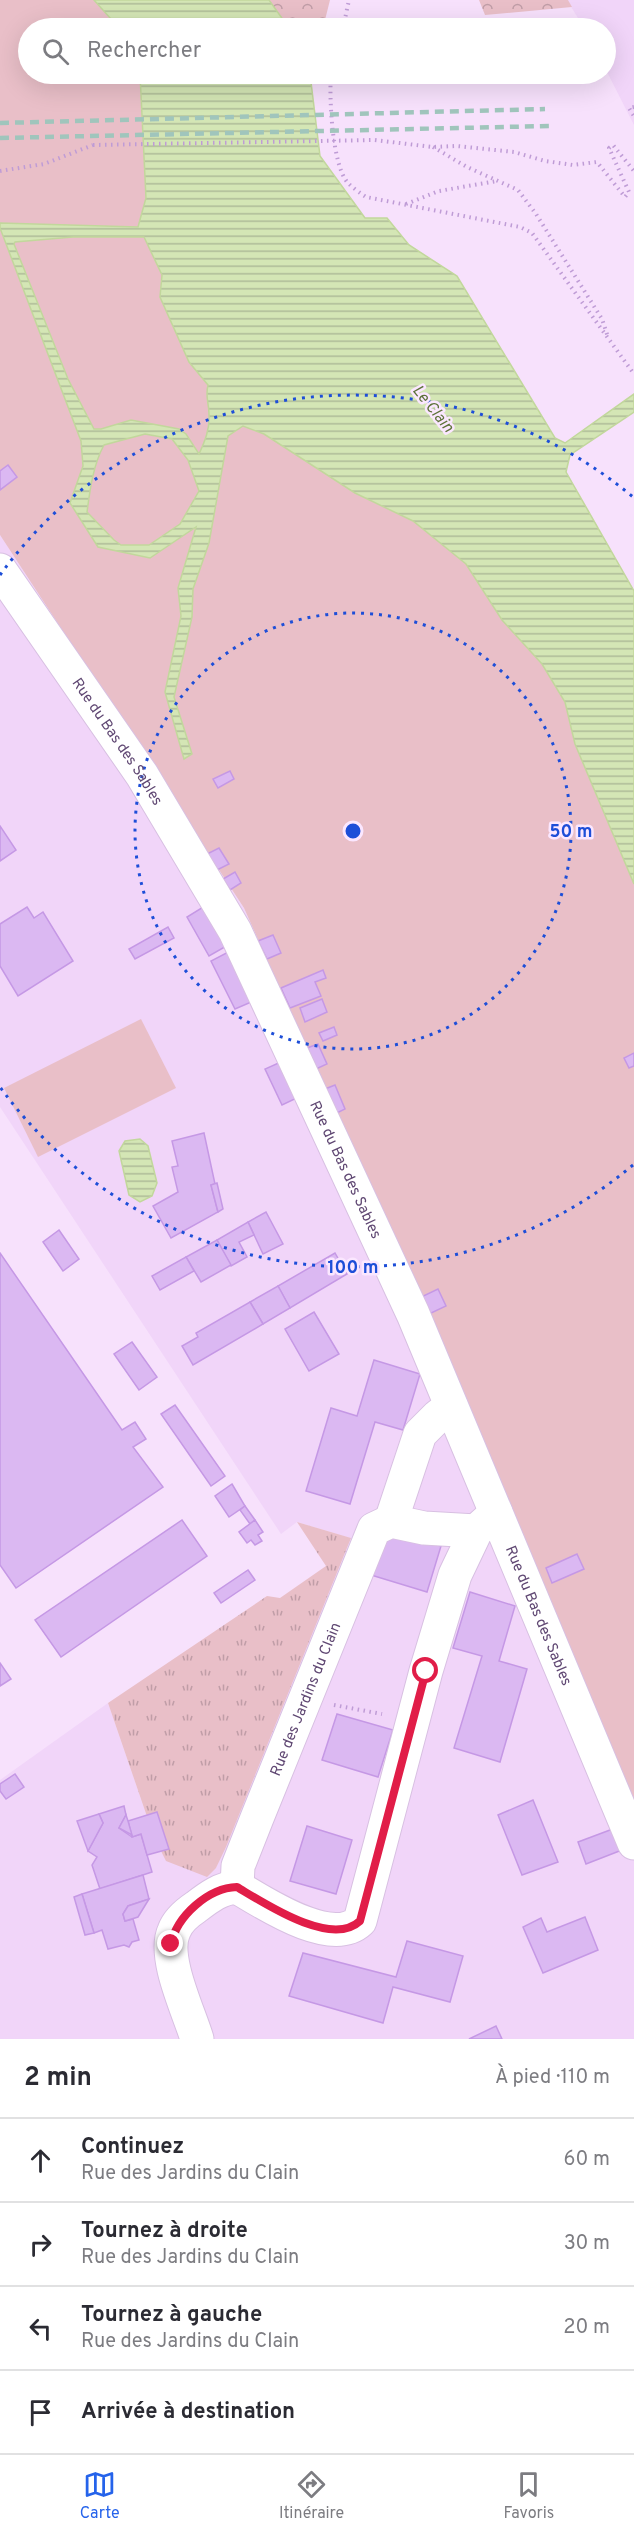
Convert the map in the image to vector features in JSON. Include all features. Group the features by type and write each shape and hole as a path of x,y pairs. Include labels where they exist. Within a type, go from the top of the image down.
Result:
{"street":[{"name":"Rue du Bas des Sables","path":"0,570 142,775 235,931 412,1314 451,1406 486,1522 634,1843"},
{"name":"Rue des Jardins du Clain","path":"237,1887 238,1866 362,1556 375,1529 391,1521 420,1434 451,1406"},
{"path":"391,1521 424,1528 486,1522"},
{"path":"197,2039 171,1959 171,1944 174,1930 184,1916 205,1899 227,1888 237,1887 292,1920 337,1930 346,1930 360,1921 426,1671 455,1575 486,1522"}],"path":[{"path":"345,18 348,0"},
{"path":"330,84 329,94 336,151 346,182 366,197 519,227 532,233 634,374"},
{"path":"634,107 629,108 634,116"},
{"path":"0,171 44,164 93,145 375,140 432,147 457,146 513,152 545,161 573,165 597,162 625,197 629,192 609,148 613,145 634,171"},
{"path":"432,147 518,190 536,214 602,319 609,342"},
{"path":"406,205 439,191 497,181"},
{"path":"337,1706 362,1712"}],"shaded area":[{"path":"567,0 634,0 634,125 613,84 616,84 616,18 578,18"},
{"path":"0,535 244,908 486,1453 634,1808 634,2039 0,2039 0,1780 108,1703 154,1837 216,1868 350,1538 297,1522 281,1534 0,1107"}],"green space":[{"path":"0,0 177,0 198,18 18,18 18,84 252,84 264,434 355,493 413,521 466,564 502,620 542,664 565,702 575,744 634,884 634,1808 486,1453 244,908 0,535"},
{"path":"177,0 330,0 326,18 198,18"},
{"path":"479,0 568,0 572,7 485,15"},
{"path":"141,1019 176,1088 38,1157 4,1088"},
{"path":"297,1522 351,1538 226,1847 216,1868 207,1877 166,1861 154,1837 108,1703 267,1596 280,1598 326,1566"}],"water":[{"path":"94,0 269,0 282,18 110,18"},
{"name":"Le Clain","path":"140,84 311,84 320,156 365,218 387,218 409,245 457,276 555,438 565,443 634,394 634,412 570,455 566,472 634,591 634,884 575,744 565,702 542,664 502,620 466,564 413,521 355,493 264,434 243,426 228,436 209,543 193,589 192,617 174,697 192,754 184,759 165,692 181,616 178,588 196,527 150,558 98,547 70,503 83,466 81,441 0,223 138,227 146,198","holes":["73,237 144,237 162,275 160,297 189,362 208,385 209,425 199,454 186,434 179,429 131,420 94,429 68,379 14,244 15,242","145,434 172,439 188,460 199,491 180,524 149,545 121,545 87,512 92,478 104,445"]},
{"path":"140,1139 148,1146 157,1183 152,1196 140,1202 129,1195 119,1151 125,1141"}],"building":[{"path":"8,465 17,477 0,490 0,471"},
{"path":"230,771 234,779 218,788 213,779"},
{"path":"0,826 16,850 0,861"},
{"path":"219,848 229,864 217,870 207,854"},
{"path":"235,872 241,883 230,890 223,879"},
{"path":"208,904 230,944 209,956 187,917"},
{"path":"27,907 34,918 43,912 73,961 18,996 0,966 0,924"},
{"path":"168,927 174,938 135,959 129,949"},
{"path":"273,935 281,953 267,959 258,941"},
{"path":"234,949 256,1000 235,1009 211,961"},
{"path":"323,970 326,978 315,982 321,996 290,1008 281,988"},
{"path":"322,999 327,1012 305,1022 300,1008"},
{"path":"334,1027 337,1035 323,1041 319,1033"},
{"path":"318,1044 327,1064 316,1069 307,1048"},
{"path":"634,1053 634,1066 629,1068 624,1058"},
{"path":"283,1061 299,1097 282,1105 265,1069"},
{"path":"335,1085 345,1109 335,1114 325,1089"},
{"path":"204,1133 215,1184 211,1185 218,1212 171,1238 153,1206 178,1192 172,1167 178,1166 172,1141"},
{"path":"217,1183 223,1209 218,1212 211,1185"},
{"path":"266,1212 283,1244 263,1254 248,1222"},
{"path":"248,1222 254,1235 239,1242 247,1257 231,1266 217,1240"},
{"path":"59,1230 79,1259 63,1271 43,1242"},
{"path":"217,1240 231,1265 201,1282 186,1257"},
{"path":"0,1253 122,1430 135,1422 146,1439 133,1447 163,1487 16,1588 0,1565"},
{"path":"335,1253 347,1274 290,1308 278,1286"},
{"path":"186,1257 194,1271 160,1290 152,1276"},
{"path":"278,1286 290,1308 263,1324 250,1302"},
{"path":"438,1289 446,1306 427,1315 419,1298"},
{"path":"250,1302 263,1324 193,1365 182,1346 198,1337 196,1333"},
{"path":"314,1312 339,1354 309,1371 285,1329"},
{"path":"132,1342 157,1377 139,1390 114,1354"},
{"path":"374,1360 420,1374 403,1430 375,1422 350,1504 306,1491 331,1408 357,1416"},
{"path":"175,1405 225,1476 211,1486 161,1414"},
{"path":"232,1484 245,1506 229,1517 215,1496"},
{"path":"245,1506 255,1520 250,1524 240,1510"},
{"path":"182,1520 207,1556 61,1657 35,1620"},
{"path":"255,1520 263,1532 258,1535 262,1541 255,1545 251,1540 247,1543 239,1532"},
{"path":"385,1530 441,1546 427,1592 371,1575"},
{"path":"577,1554 584,1569 552,1583 546,1568"},
{"path":"248,1570 255,1580 221,1603 214,1593"},
{"path":"470,1592 515,1606 499,1661 527,1669 500,1762 454,1748 482,1656 453,1648"},
{"path":"0,1663 11,1679 0,1686"},
{"path":"337,1714 393,1730 378,1777 322,1760"},
{"path":"15,1774 24,1787 6,1799 0,1791 0,1784"},
{"path":"533,1800 558,1862 522,1875 498,1815"},
{"path":"124,1806 126,1815 119,1828 132,1837 141,1834 152,1872 100,1889 92,1865 97,1857 88,1851 103,1823 99,1814"},
{"path":"157,1812 169,1849 147,1855 141,1834 132,1837 128,1821"},
{"path":"99,1814 103,1823 88,1851 77,1821"},
{"path":"126,1815 128,1821 132,1835 119,1828"},
{"path":"307,1826 352,1840 336,1894 290,1881"},
{"path":"618,1827 627,1848 586,1864 578,1842"},
{"path":"143,1875 149,1899 128,1906 123,1914 125,1921 133,1919 139,1940 132,1942 129,1947 124,1945 108,1949 102,1930 94,1933 82,1894"},
{"path":"82,1894 94,1933 85,1935 74,1897"},
{"path":"149,1899 138,1917 125,1921 123,1914 128,1906"},
{"path":"585,1917 598,1950 543,1973 523,1927 541,1918 547,1932"},
{"path":"407,1941 463,1956 450,2002 393,1987 383,2023 289,1996 303,1953 396,1977"},
{"path":"496,2026 502,2039 469,2039"}],"railway":[{"path":"0,123 545,109"},
{"path":"0,138 549,126"}],"route":[{"path":"171,1944 174,1930 184,1916 205,1899 227,1888 237,1887 292,1920 337,1930 354,1927 360,1921 426,1671"}]}
